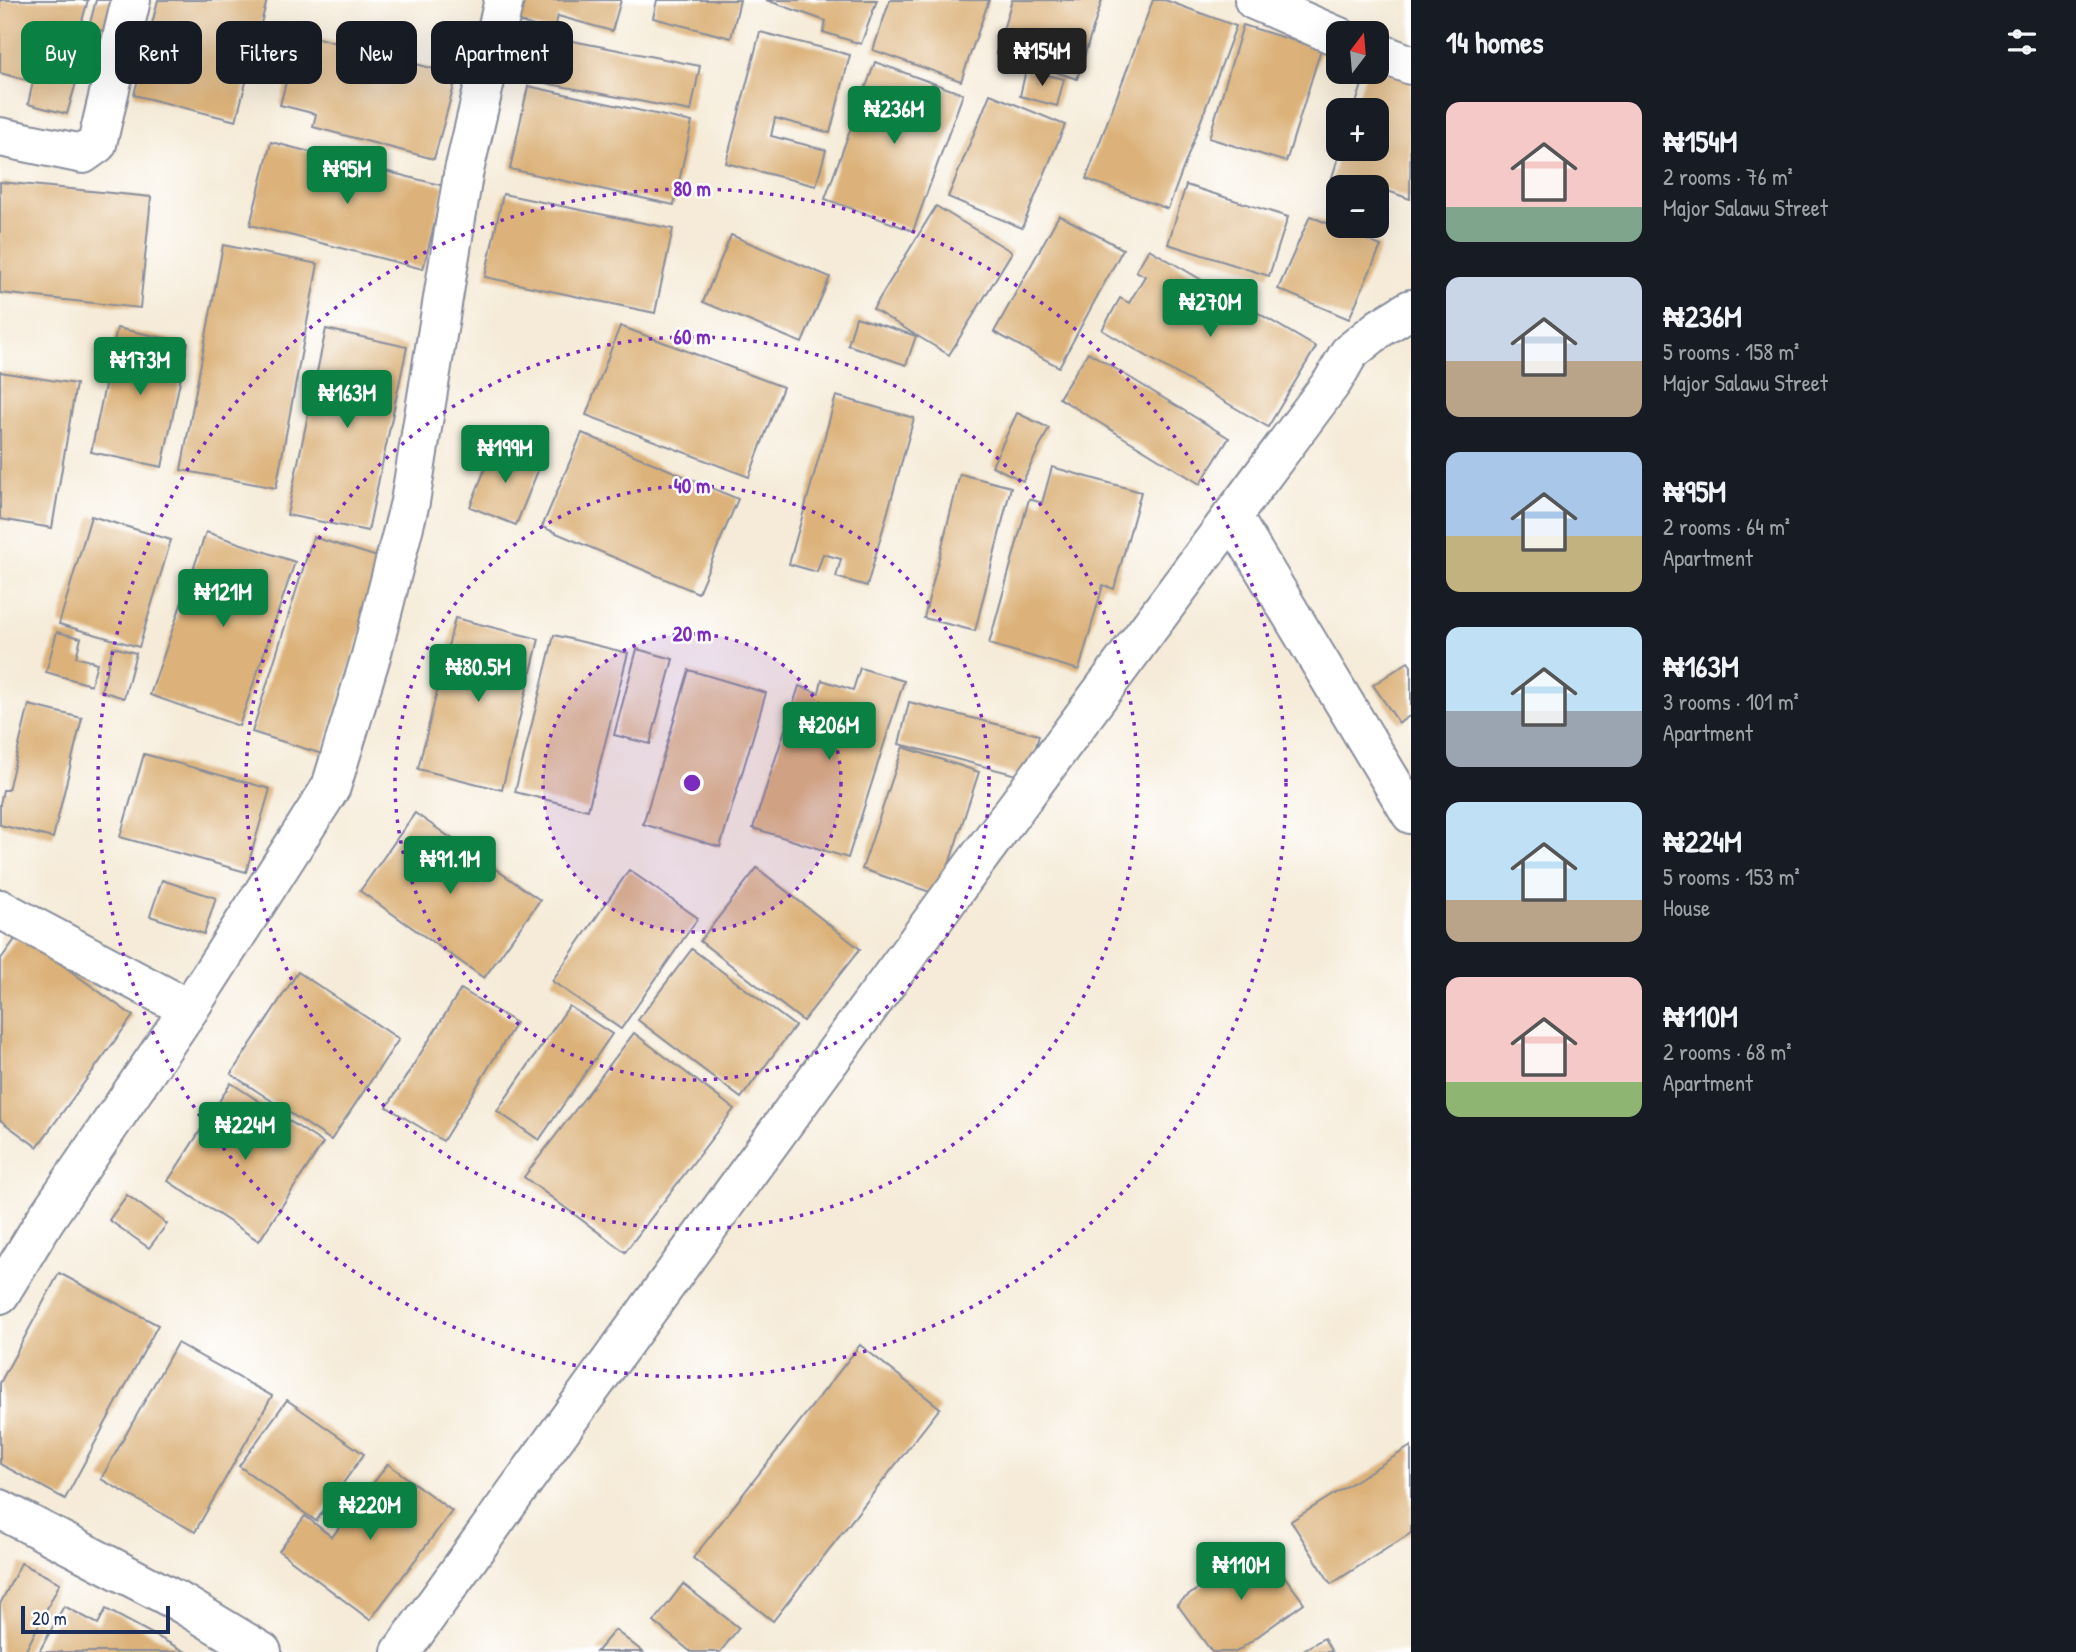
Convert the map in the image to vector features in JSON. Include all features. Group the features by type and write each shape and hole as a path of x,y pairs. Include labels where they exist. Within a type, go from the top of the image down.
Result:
{"street":[{"path":"0,138 83,154 96,144 131,0"},
{"path":"0,1294 45,1220 189,1009 331,787 371,656 410,502 463,175 504,0"},
{"path":"1254,0 1326,31"},
{"path":"1390,57 1411,65"},
{"path":"401,1652 810,1085 1333,381 1349,353 1380,328 1411,309"},
{"path":"1232,516 1411,814"},
{"path":"0,909 189,1009"},
{"path":"0,1509 181,1603 262,1652"}],"building":[{"path":"0,0 88,0 82,21 21,21 21,79 0,73"},
{"path":"96,0 124,0 118,21 115,21 115,34 101,30 101,21 91,21"},
{"path":"158,0 267,0 262,21 216,21 216,84 245,84 236,121 134,95 137,84 202,84 202,21 153,21"},
{"path":"523,0 621,0 612,31 558,16 557,21 517,21"},
{"path":"657,0 740,0 731,38 653,18"},
{"path":"766,0 877,0 861,44 823,32 826,21"},
{"path":"890,0 989,0 961,81 873,50"},
{"path":"1012,0 1102,0 1077,79 996,53"},
{"path":"1153,0 1165,0 1236,26 1168,209 1086,179"},
{"path":"1243,25 1321,49 1286,162 1209,138"},
{"path":"760,32 850,55 830,133 775,118 771,136 826,150 816,186 726,163"},
{"path":"322,39 336,43 336,84 417,84 417,64 431,68 431,84 455,84 434,159 313,127 316,114 280,105 286,84 322,84"},
{"path":"573,41 700,66 691,111 550,84 573,84"},
{"path":"875,62 963,94 913,231 825,199"},
{"path":"1026,70 1064,79 1057,106 1020,96"},
{"path":"1390,73 1411,73 1410,199 1389,191 1389,175 1333,175 1337,161 1389,161 1389,98 1358,98 1362,84 1390,84"},
{"path":"33,84 76,84 67,114 28,104"},
{"path":"528,86 692,122 674,205 510,169"},
{"path":"990,94 1065,125 1022,228 948,197"},
{"path":"271,142 444,186 423,269 250,225"},
{"path":"0,182 151,197 140,308 0,293"},
{"path":"1186,185 1288,217 1269,276 1168,244"},
{"path":"503,194 673,229 655,313 485,277"},
{"path":"936,206 1012,252 949,355 873,309"},
{"path":"1059,215 1123,249 1059,367 994,332"},
{"path":"1310,216 1326,223 1326,238 1362,238 1381,246 1349,319 1278,289"},
{"path":"731,235 830,277 802,343 703,302"},
{"path":"223,245 318,264 276,488 181,470"},
{"path":"1149,249 1316,347 1268,427 1102,330 1120,298 1129,303 1145,276 1136,271"},
{"path":"856,317 916,336 906,365 848,345"},
{"path":"620,326 783,387 749,477 586,415"},
{"path":"117,328 188,343 162,467 91,452"},
{"path":"326,329 407,347 368,531 287,515"},
{"path":"1088,352 1229,438 1200,484 1059,398"},
{"path":"0,372 76,384 52,528 0,519"},
{"path":"836,396 914,418 867,586 836,577 841,559 823,554 817,572 789,564"},
{"path":"1017,413 1049,428 1023,481 992,466"},
{"path":"582,433 738,499 698,593 542,527"},
{"path":"495,444 541,463 516,525 470,507"},
{"path":"1052,467 1141,492 1114,589 1103,585 1079,670 989,644 1029,499 1042,503"},
{"path":"960,474 1011,487 975,631 924,618"},
{"path":"91,516 171,540 139,647 59,624"},
{"path":"206,532 295,562 239,726 150,695"},
{"path":"313,537 384,559 322,754 252,732"},
{"path":"455,618 539,639 502,790 418,769"},
{"path":"57,632 81,638 76,657 97,663 91,685 46,672"},
{"path":"554,635 628,653 588,810 515,792"},
{"path":"113,647 136,653 124,698 101,691"},
{"path":"637,649 673,659 650,744 614,735"},
{"path":"1408,662 1411,666 1411,715 1399,723 1373,685"},
{"path":"860,668 904,681 848,858 753,828 799,686 819,693 822,680 853,690"},
{"path":"689,670 766,693 720,847 643,824"},
{"path":"909,702 1039,735 1028,778 899,744"},
{"path":"29,705 82,718 53,838 0,825 3,790 8,790"},
{"path":"903,747 979,772 939,895 862,869"},
{"path":"144,754 270,789 246,872 120,837"},
{"path":"415,813 540,900 484,978 360,891"},
{"path":"757,868 860,949 803,1021 700,941"},
{"path":"629,870 698,918 621,1029 552,981"},
{"path":"162,880 216,898 204,934 150,916"},
{"path":"19,934 133,1016 37,1147 0,1120 0,960"},
{"path":"692,949 795,1026 741,1098 638,1020"},
{"path":"298,972 399,1039 331,1140 231,1074"},
{"path":"461,989 516,1023 443,1141 387,1107"},
{"path":"569,1006 612,1034 539,1140 497,1111"},
{"path":"634,1033 734,1109 625,1252 524,1177"},
{"path":"231,1083 323,1143 259,1241 168,1181"},
{"path":"127,1195 167,1224 149,1248 109,1220"},
{"path":"59,1273 158,1325 65,1499 0,1464 0,1383"},
{"path":"177,1343 272,1396 195,1532 101,1479"},
{"path":"860,1345 940,1408 773,1621 693,1558"},
{"path":"287,1400 364,1454 316,1521 239,1466"},
{"path":"1411,1446 1411,1533 1331,1584 1291,1521"},
{"path":"388,1464 452,1511 370,1620 279,1551 305,1516 332,1537"},
{"path":"1260,1543 1304,1603 1236,1652 1212,1652 1177,1604"},
{"path":"21,1563 60,1583 25,1652 0,1652 0,1604"},
{"path":"683,1584 739,1628 720,1652 691,1652 654,1622"},
{"path":"64,1606 98,1624 106,1609 186,1652 39,1652"},
{"path":"615,1630 643,1652 596,1652"},
{"path":"1324,1638 1332,1652 1300,1652"}]}
